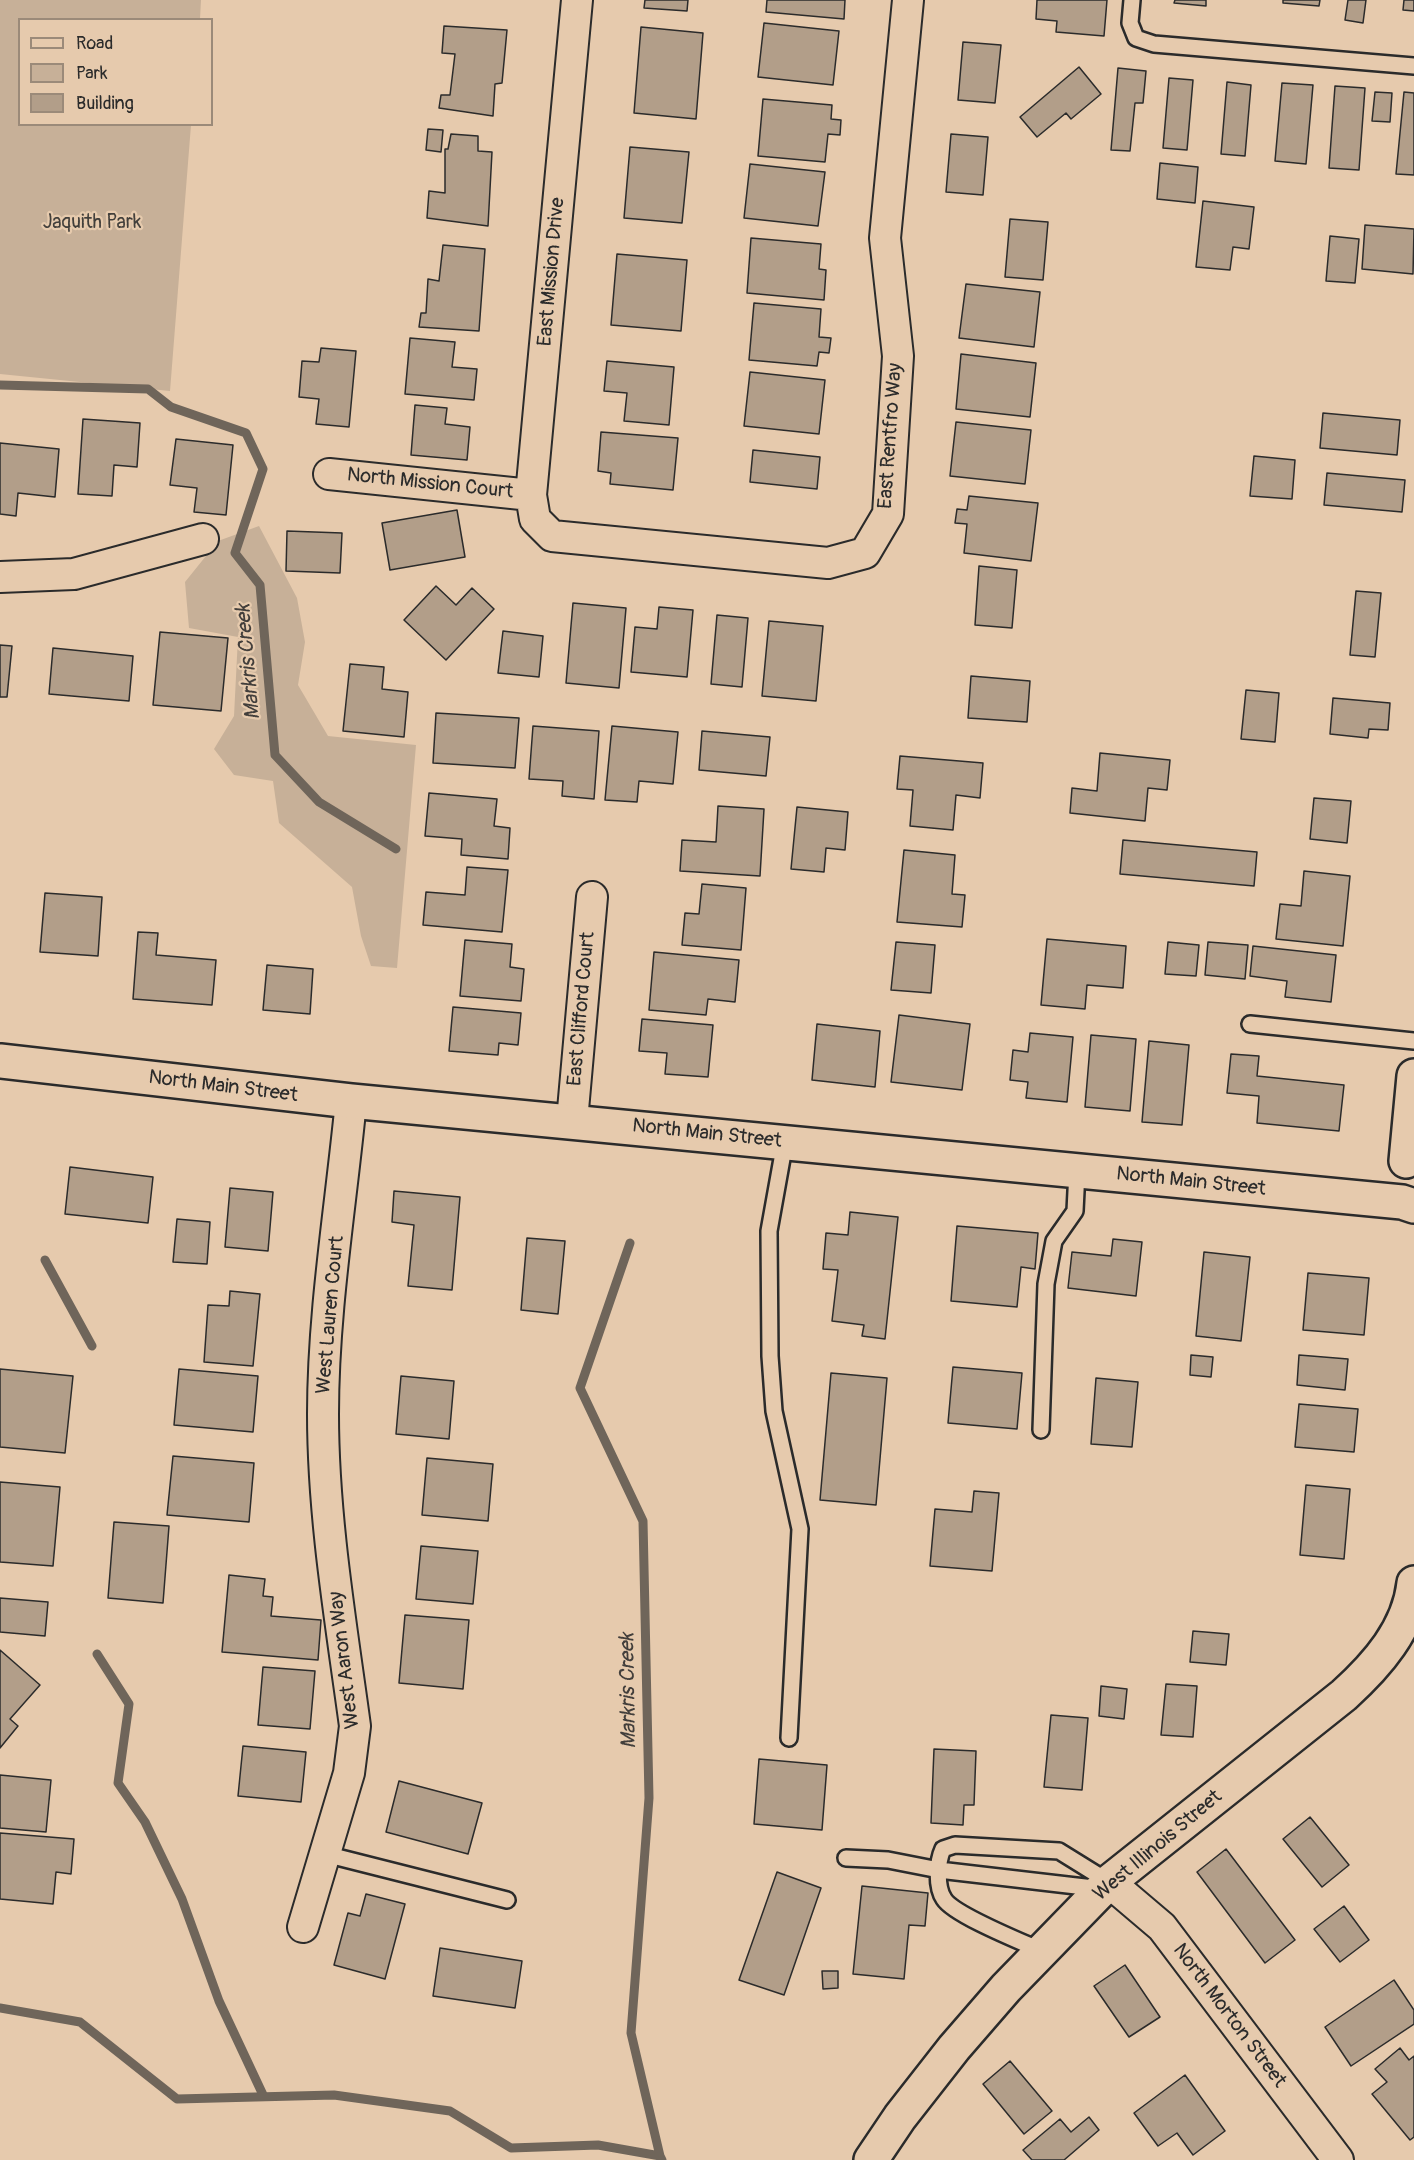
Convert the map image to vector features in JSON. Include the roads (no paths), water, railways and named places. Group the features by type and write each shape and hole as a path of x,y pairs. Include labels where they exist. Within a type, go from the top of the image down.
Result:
{"street":[{"name":"East Mission Drive","path":"552,536 535,519 531,495 577,0"},
{"name":"East Rentfro Way","path":"552,536 828,563 865,553 888,514 898,356 885,238 908,0"},
{"name":"North Mission Court","path":"329,474 531,495"},
{"path":"0,577 74,574 203,539"},
{"name":"East Clifford Court","path":"572,1121 592,897"},
{"name":"North Main Street","path":"0,1061 351,1101 1402,1202 1414,1206"},
{"path":"1406,1161 1414,1076"},
{"name":"West Lauren Court","path":"329,1530 323,1416 324,1369 351,1101"},
{"name":"West Aaron Way","path":"303,1927 349,1773 355,1726 329,1530"},
{"name":"West Illinois Street","path":"871,2160 900,2117 962,2039 1105,1886 1371,1671 1388,1648 1403,1619 1414,1583"},
{"name":"North Morton Street","path":"1105,1886 1162,1927 1338,2160"}],"lane":[{"path":"1132,0 1130,23 1136,38 1154,44 1414,66"},
{"path":"1250,1024 1414,1041"},
{"path":"785,1142 769,1231 770,1356 774,1411 800,1528 789,1738"},
{"path":"1041,1430 1046,1284 1054,1241 1075,1210 1077,1171"},
{"path":"1042,1951 956,1910 944,1899 939,1886 943,1849 955,1845 1059,1851 1105,1886"},
{"path":"325,1854 507,1900"},
{"path":"846,1858 888,1860 939,1870 1105,1886"}],"waterway":[{"name":"Markris Creek","path":"0,385 148,389 171,407 246,433 263,469 235,553 260,585 275,755 319,802 396,849"},
{"name":"Markris Creek","path":"630,1243 580,1388 643,1521 649,1798 631,2033 660,2156"},
{"path":"45,1260 92,1346"},
{"path":"97,1654 129,1704 118,1783 145,1822 182,1899 219,2001 264,2097"},
{"path":"0,2008 80,2022 177,2099 334,2095 450,2111 511,2148 598,2145 660,2156 662,2160"}],"park label":[{"name":"Jaquith Park","path":"92,223"}]}
